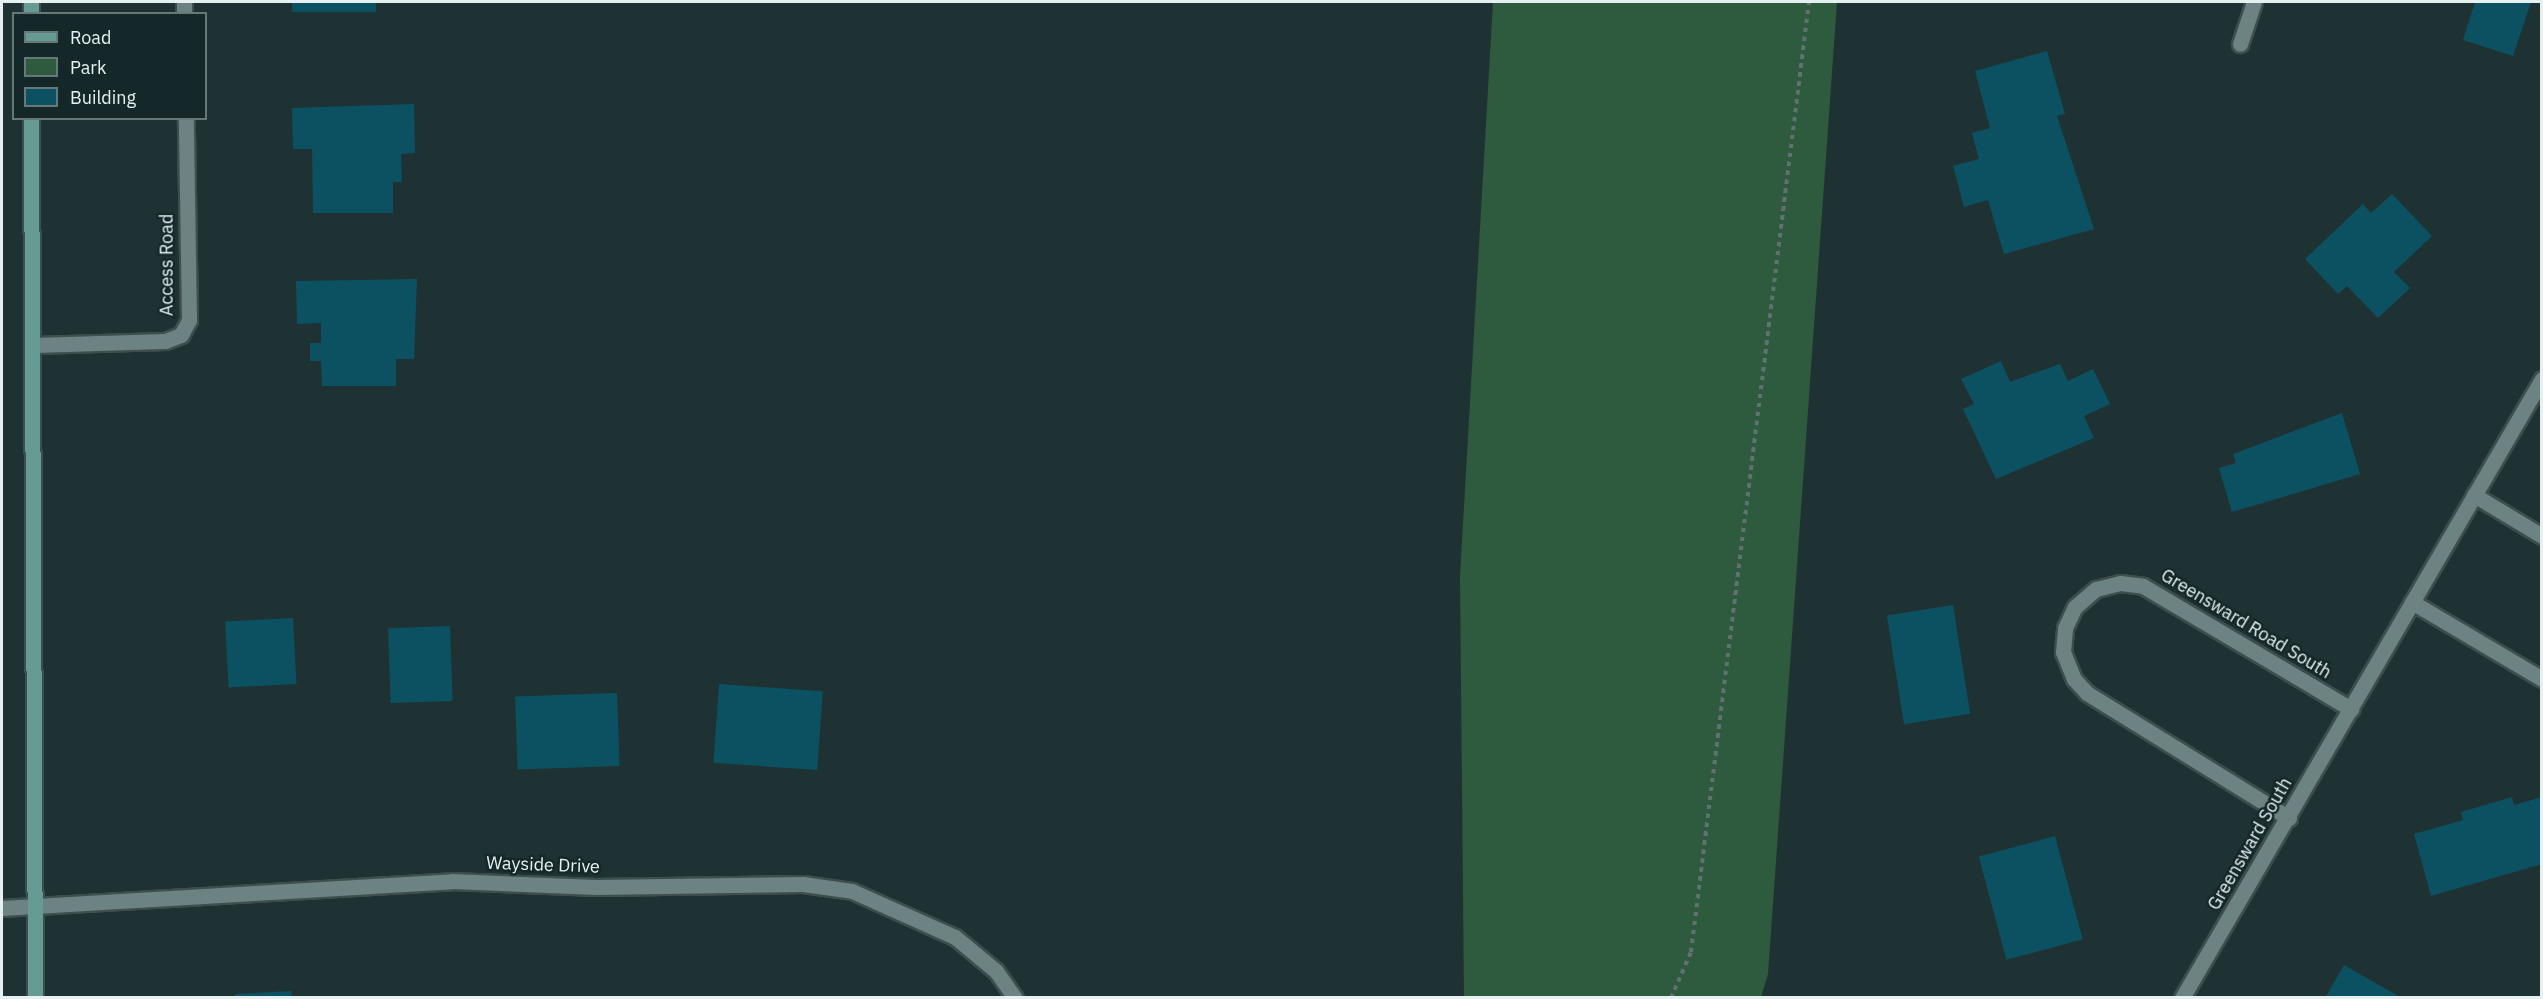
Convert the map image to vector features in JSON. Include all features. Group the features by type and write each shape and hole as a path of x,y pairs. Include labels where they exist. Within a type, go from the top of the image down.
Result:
{"main road":[{"path":"31,120 34,345 35,998"}],"street":[{"path":"2240,44 2254,2"},
{"name":"Access Road","path":"34,345 165,341 181,335 189,320 186,120"},
{"path":"2351,709 2541,379"},
{"path":"2474,495 2541,536"},
{"name":"Greensward Road South","path":"2289,818 2087,693 2074,679 2063,652 2065,628 2075,607 2096,589 2120,583 2143,586 2351,709"},
{"path":"2412,602 2541,679"},
{"name":"Greensward South","path":"2182,998 2351,709"},
{"name":"Wayside Drive","path":"2,908 34,908 452,881 596,886 802,884 852,891 955,937 996,971 1015,998"}],"path":[{"path":"1671,998 1691,952 1809,2"}],"green space":[{"path":"1493,2 1837,2 1768,974 1761,997 1464,997 1460,576"}],"building":[{"path":"292,2 376,2 376,12 292,12"},
{"path":"2475,2 2531,2 2513,56 2463,40"},
{"path":"2047,51 2065,114 2057,116 2094,229 2004,254 1988,200 1964,207 1953,166 1979,159 1972,133 1990,128 1975,71"},
{"path":"414,104 415,153 401,154 402,182 393,182 393,213 313,213 312,149 293,149 292,108"},
{"path":"2392,194 2432,236 2394,272 2410,288 2378,318 2347,286 2338,294 2305,259 2363,204 2371,213"},
{"path":"417,279 414,359 396,359 396,386 322,386 321,361 310,361 310,343 321,343 321,323 297,324 296,281"},
{"path":"2001,361 2010,382 2060,364 2068,381 2093,369 2110,404 2084,416 2094,438 1996,479 1963,409 1974,404 1961,379"},
{"path":"2342,413 2360,474 2232,512 2219,468 2236,463 2233,454"},
{"path":"1953,605 1970,714 1904,724 1887,615"},
{"path":"293,618 296,684 229,687 225,622"},
{"path":"450,626 453,701 391,703 388,628"},
{"path":"719,684 823,691 817,770 713,763"},
{"path":"617,693 620,766 518,770 515,697"},
{"path":"2512,797 2514,805 2542,797 2542,864 2431,896 2414,834 2463,820 2461,812"},
{"path":"2055,836 2083,939 2006,960 1979,856"},
{"path":"2344,965 2402,998 2325,998"},
{"path":"291,991 292,998 235,998 235,994"}]}
